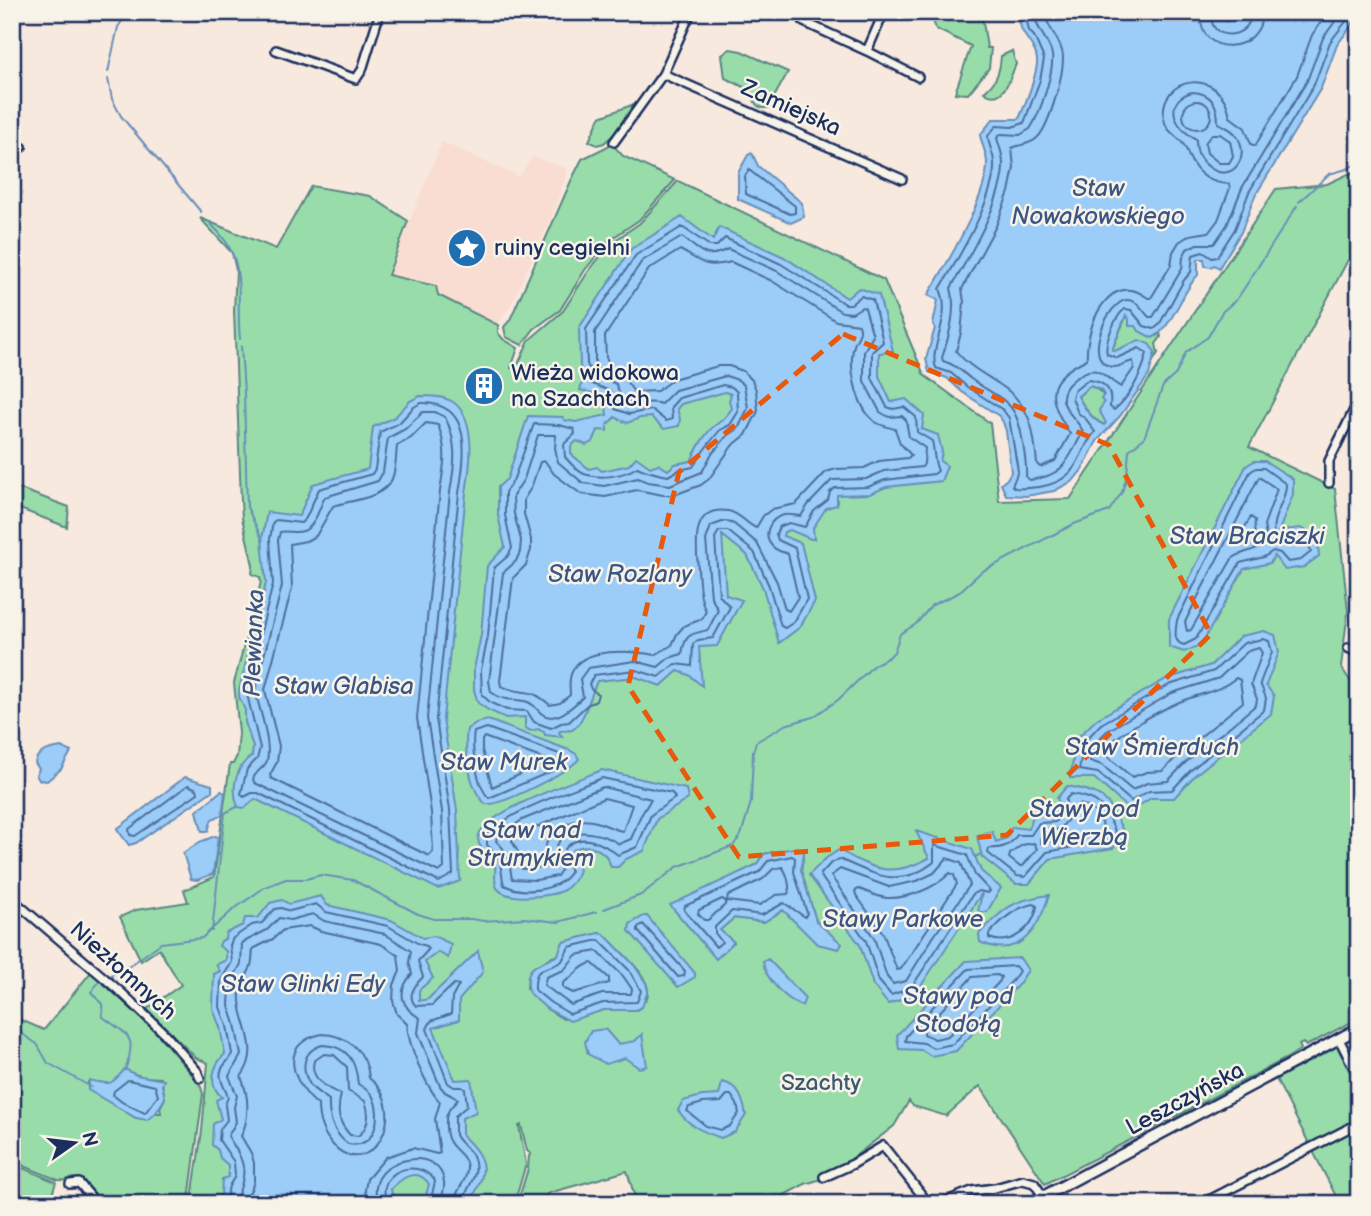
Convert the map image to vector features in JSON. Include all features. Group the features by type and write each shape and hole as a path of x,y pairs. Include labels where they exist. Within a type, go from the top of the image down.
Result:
{"street":[{"path":"276,50 356,79 362,70 380,12"},
{"path":"614,142 663,74 691,12"},
{"path":"805,12 802,18 804,22 918,77"},
{"path":"867,51 884,12"},
{"name":"Zamiejska","path":"663,74 902,180"},
{"path":"12,143 22,147"},
{"path":"1329,483 1329,461 1359,400"},
{"path":"1348,648 1359,653"},
{"name":"Niezłomnych","path":"12,899 136,1006 164,1033 200,1078"},
{"name":"Leszczyńska","path":"1029,1204 1359,1028"},
{"path":"1339,1039 1359,1078"},
{"path":"1201,1204 1359,1123"},
{"path":"824,1177 883,1146 925,1199 937,1204 972,1191 1023,1180 1034,1184 1043,1196"},
{"path":"70,1184 79,1183 97,1204"}],"highlighted area":[{"path":"843,334 1109,445 1211,634 1007,835 739,857 628,686 679,472"}],"shaded area":[{"name":"ruiny cegielni","path":"442,142 519,176 533,157 568,169 556,207 509,309 496,326 387,275"}],"green space":[{"path":"930,12 976,12 983,22 987,48 991,48 989,68 968,94 955,93 971,46 936,29"},
{"path":"730,49 741,51 788,72 768,108 755,103 750,90 725,78 722,55"},
{"path":"1012,51 1016,64 1005,88 996,96 984,92 997,77 1001,56"},
{"path":"634,104 613,135 604,143 597,145 589,141 600,117"},
{"path":"612,144 623,156 675,180 639,220 608,241 585,270 560,310 534,329 522,345 506,337 504,327 510,320 582,159"},
{"name":"Szachty","path":"1359,169 1359,239 1249,447 1335,489 1348,611 1341,667 1359,694 1359,1018 1306,1046 1303,1043 1299,1045 1301,1049 1287,1058 1175,1117 1168,1117 1169,1120 1045,1184 980,1086 946,1116 913,1106 909,1101 894,1126 828,1177 805,1184 771,1202 637,1204 627,1171 549,1193 533,1204 517,1204 531,1154 527,1151 521,1125 519,1126 526,1164 514,1204 191,1204 202,1131 208,1063 196,1058 147,1009 181,985 159,949 141,961 120,917 136,910 188,902 184,890 214,877 230,764 233,764 237,756 239,733 234,683 261,582 260,577 252,574 253,565 242,518 234,311 236,270 232,253 200,218 276,249 311,186 370,196 408,221 388,275 436,286 438,295 498,325 498,333 503,339 518,348 511,368 516,369 529,340 563,311 611,243 640,223 678,181 884,280 924,375 990,423 999,501 1070,499 1276,189 1327,184","holes":["780,851 804,852 801,870 816,921 800,925 783,910 764,922 734,918 720,930 732,877 756,865 764,854","599,933 640,972 648,989 647,997 636,1010 604,1010 563,1019 547,1009 527,989 528,976 547,959 558,955 563,942"]},
{"path":"1127,314 1136,326 1157,336 1160,333 1161,337 1156,344 1158,353 1152,363 1155,352 1126,346 1112,350"},
{"path":"1090,386 1104,396 1104,425 1089,413 1078,396"},
{"path":"12,486 69,507 67,527 12,506"},
{"path":"91,972 154,1030 200,1084 203,1094 189,1199 184,1200 183,1204 101,1204 80,1181 58,1180 12,1161 12,1016 44,1030","holes":["124,1070 143,1077 161,1078 165,1098 160,1108 161,1113 151,1117 136,1118 88,1089 88,1082 108,1084 115,1081"]},
{"path":"1339,1044 1359,1085 1359,1204 1340,1204 1275,1077"},
{"path":"12,1165 56,1182 49,1204 12,1204"}],"water":[{"name":"Staw Nowakowskiego","path":"1014,12 1228,12 1226,21 1238,16 1229,12 1359,12 1359,16 1337,45 1321,88 1255,196 1241,232 1219,268 1214,265 1205,266 1204,259 1198,259 1198,275 1171,319 1159,334 1152,338 1139,331 1136,326 1129,326 1126,315 1112,350 1139,340 1149,344 1155,352 1149,375 1120,416 1097,441 1073,481 1054,491 1026,496 1006,495 1001,484 1011,472 1006,431 999,416 962,392 947,378 929,372 926,359 935,328 933,324 938,300 928,295 964,232 984,181 987,163 980,135 993,119 1019,119 1035,73 1036,54 1021,28 1019,15","holes":["1090,386 1101,390 1104,403 1099,410 1106,423 1104,425 1089,413 1078,396"]},
{"path":"752,153 758,166 802,203 804,217 791,223 738,199 738,173 748,155"},
{"name":"Staw Rozlany","path":"682,217 713,240 719,227 784,257 847,298 859,288 879,295 893,351 879,353 879,376 891,402 906,399 924,415 922,429 938,435 942,452 940,461 947,466 941,481 886,487 870,494 837,495 837,505 826,508 813,528 814,539 790,530 784,532 783,536 801,543 815,601 800,627 779,643 763,588 747,555 722,535 726,595 742,600 717,646 699,647 702,686 689,675 678,671 661,686 636,677 597,681 576,727 560,731 563,737 545,735 538,729 531,731 525,728 525,717 506,718 488,710 478,703 474,690 474,669 481,635 487,566 505,547 498,515 498,487 507,479 528,416 563,417 564,420 576,422 607,415 605,396 580,390 585,374 580,367 579,328 631,249","holes":["725,392 731,394 729,401 732,408 705,436 691,461 675,464 668,470 658,464 650,467 636,457 629,465 602,471 597,467 589,469 571,454 571,446 577,441 586,445 593,442 598,430 607,431 607,425 615,417 627,423 651,417 664,429 679,426 677,409 681,404"]},
{"name":"Staw Glabisa","path":"420,396 441,397 453,402 466,420 470,445 443,719 457,810 460,881 438,889 255,799 245,808 238,807 235,793 238,772 252,756 253,747 239,690 266,583 262,539 267,512 299,516 313,484 368,469 373,427 395,417 410,401"},
{"name":"Staw Braciszki","path":"1254,461 1265,461 1293,479 1293,494 1279,531 1300,528 1317,534 1319,556 1304,567 1285,570 1274,556 1270,563 1244,569 1201,645 1184,652 1169,647 1169,619 1246,466"},
{"name":"Staw Śmierduch","path":"1264,631 1275,635 1279,652 1266,685 1274,696 1271,714 1195,775 1174,798 1151,798 1131,811 1094,778 1070,778 1077,738 1097,719 1166,679 1211,665 1241,636"},
{"name":"Staw Murek","path":"488,720 569,750 579,759 534,787 505,800 486,804 475,790 472,780 466,737 467,729"},
{"path":"61,747 71,752 61,769 47,781 39,780 36,775 39,769 35,763 38,756 45,751"},
{"name":"Staw nad Strumykiem","path":"602,770 686,789 688,799 657,819 644,851 626,859 618,867 611,867 605,855 595,848 577,848 571,852 579,870 568,887 562,891 527,897 500,891 495,884 493,861 479,843 482,829 494,819 531,799"},
{"path":"185,777 212,785 212,791 136,843 129,845 117,829"},
{"name":"Stawy pod Wierzbą","path":"1067,786 1090,791 1109,805 1124,833 1113,848 1050,859 1029,884 1016,884 982,857 977,836 992,831 996,842 1007,838 1012,827 1028,829 1032,818 1043,814 1050,817 1060,805 1057,798"},
{"path":"221,791 225,793 222,815 212,819 208,831 202,831 197,811"},
{"name":"Stawy Parkowe","path":"916,831 972,849 981,871 1001,888 987,912 978,912 982,893 915,995 888,1004 873,985 860,945 809,875 839,850 873,867 883,869 893,870 916,864 929,858"},
{"path":"215,836 218,837 213,874 197,880 191,879 183,853"},
{"name":"Stawy Parkowe","path":"798,847 804,852 801,870 816,921 842,944 839,949 817,944 783,910 764,922 734,918 720,930 734,942 716,959 670,905 756,865 764,854"},
{"name":"Stawy pod Stodołą","path":"1049,895 1040,919 1026,938 1006,947 994,947 980,942 979,934 1010,907"},
{"name":"Staw Glinki Edy","path":"321,896 327,905 391,920 423,938 434,936 451,944 448,958 438,952 425,962 433,978 419,990 419,1001 428,999 478,951 483,972 459,1000 459,1020 433,1028 455,1080 471,1079 476,1112 462,1118 462,1135 477,1153 483,1168 469,1204 420,1204 425,1199 429,1184 415,1175 405,1178 391,1189 394,1204 219,1204 216,1198 221,1195 222,1179 228,1177 228,1165 212,1145 213,1124 221,1119 216,1100 222,1097 214,1087 213,1075 225,1054 220,1027 213,1009 214,974 220,971 216,965 226,960 226,951 219,946 226,933 243,925 245,918 258,918 270,903 282,900 289,904"},
{"path":"647,916 695,973 695,977 678,987 629,931 630,924"},
{"path":"604,934 634,965 648,991 642,1007 636,1010 604,1010 570,1021 547,1009 529,993 528,975 534,966 558,955 563,942"},
{"name":"Stawy pod Stodołą","path":"1020,958 1028,970 1019,984 956,1051 931,1056 922,1050 899,1049 897,1035 966,961"},
{"path":"768,959 805,998 802,1006 783,994 772,982 763,962"},
{"path":"605,1029 618,1044 635,1041 642,1034 647,1066 639,1068 625,1058 606,1064 588,1054 585,1042 591,1031"},
{"path":"125,1069 136,1075 164,1080 162,1085 165,1098 156,1113 147,1120 136,1118 88,1090 89,1080 110,1083"},
{"path":"722,1082 736,1090 742,1099 746,1115 735,1132 721,1138 692,1124 678,1110 683,1101 719,1095"}],"waterway":[{"name":"Plewianka","path":"108,72 118,27 128,12"},
{"name":"Plewianka","path":"108,79 112,99 121,116 201,212"},
{"path":"1299,202 1329,174 1359,162"},
{"path":"604,909 641,895 677,867 733,846 741,835 751,802 753,752 756,742 785,725 813,717 838,700 874,665 894,652 900,634 916,624 932,605 958,593 981,572 1074,524 1109,511 1122,492 1127,475 1129,450 1144,438 1163,386 1176,374 1186,352 1208,337 1222,312 1237,299 1297,206"},
{"name":"Plewianka","path":"210,223 223,237 236,263 240,339"},
{"name":"Plewianka","path":"241,346 247,507 263,541"},
{"name":"Plewianka","path":"212,931 225,813 237,807"},
{"path":"975,857 981,854"},
{"path":"111,975 128,967 161,943 202,938 234,909 265,887 286,879 306,879 321,875 353,880 418,914 434,919 484,921 524,918 558,922 596,912"},
{"path":"99,982 91,992 102,1004 103,1017 124,1033 130,1043 131,1050 125,1070"},
{"path":"12,1027 37,1044 48,1063 91,1087"}],"place":[{"name":"ruiny cegielni","path":"467,248"},
{"name":"Wieża widokowa na Szachtach","path":"484,386"}]}
